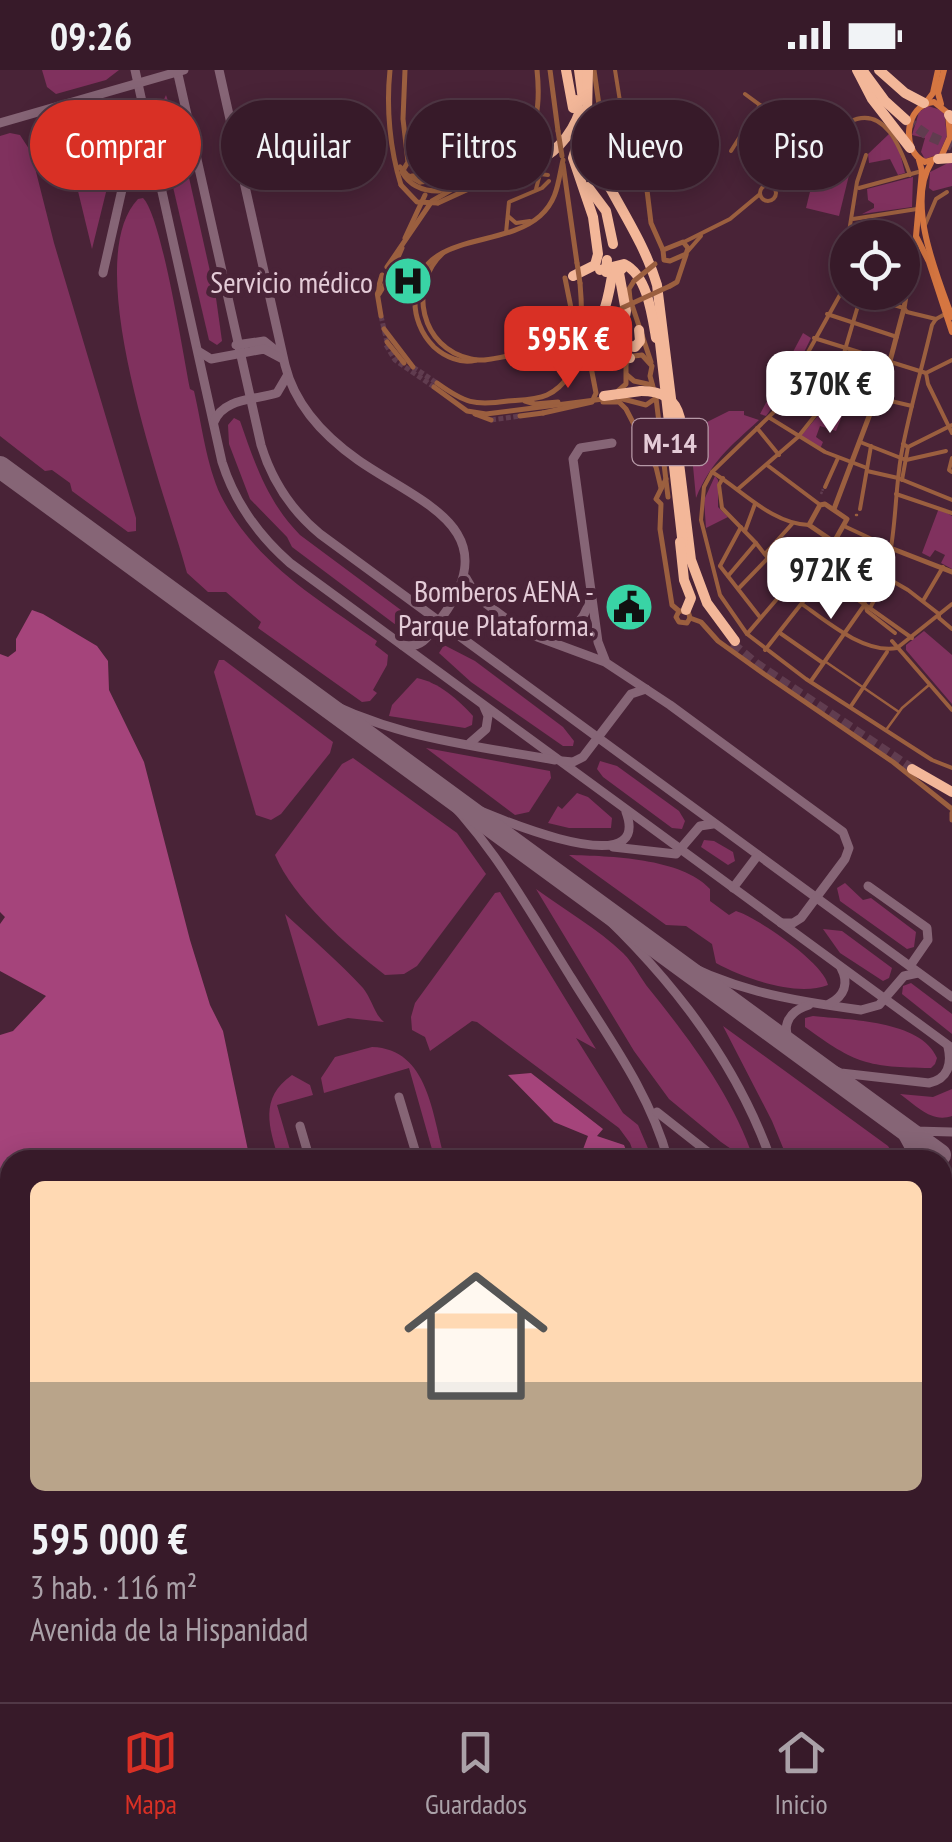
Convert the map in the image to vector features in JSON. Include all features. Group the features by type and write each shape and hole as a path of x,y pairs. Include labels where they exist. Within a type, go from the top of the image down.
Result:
{"highway":[{"name":"M-14","path":"568,70 580,100"},
{"path":"581,100 586,70"},
{"path":"862,70 886,101 907,118"},
{"path":"862,70 872,99 910,148"},
{"path":"879,70 905,93 925,103"},
{"path":"552,151 572,130"},
{"path":"935,160 952,158"},
{"path":"573,279 595,265 598,254 585,190"},
{"path":"587,190 599,214 606,266 598,315 590,332"},
{"path":"592,190 606,211 613,244"},
{"name":"M-14","path":"603,190 648,274 656,306 683,531 702,594 734,642"},
{"name":"M-14","path":"609,190 640,242 657,285 683,531"},
{"path":"573,279 624,264 638,274 660,353"},
{"path":"514,354 566,350 590,332 607,308 612,276 618,270 632,272 644,294"},
{"path":"619,273 626,311 624,344 632,348 640,344 641,334"},
{"path":"612,320 605,340 610,347 619,345"},
{"path":"624,330 619,345 623,355 631,359"},
{"path":"604,396 642,386 670,399 680,418 688,488 683,531 684,580 691,598 685,613"},
{"path":"913,767 952,790"}],"main road":[{"path":"917,220 922,170 910,148 911,123 932,93 941,70"},
{"path":"941,70 938,93 950,117 950,138 926,173 924,246 949,314"},
{"path":"925,103 941,105"},
{"path":"919,160 935,160"},
{"path":"920,234 925,231"},
{"path":"920,241 943,282 952,332"}],"street":[{"path":"390,70 390,122 402,186 417,202 438,204 465,190"},
{"path":"404,70 406,151"},
{"path":"536,70 537,100"},
{"path":"550,70 577,263 573,279 574,324 514,354 468,362 456,360 436,348 423,333 417,315 416,291 427,264 442,250 505,234 539,217 558,188 562,158"},
{"path":"586,70 595,100"},
{"path":"615,70 620,100"},
{"path":"744,94 753,100"},
{"path":"859,120 866,118 892,134 910,175"},
{"path":"731,151 739,139"},
{"path":"395,154 406,174"},
{"path":"859,181 866,155"},
{"path":"859,188 922,170"},
{"path":"924,187 934,196 949,191"},
{"path":"390,269 432,201 456,190"},
{"path":"505,234 506,210 511,201 534,190"},
{"path":"647,190 650,217 663,257 678,265 679,272"},
{"path":"750,206 761,190"},
{"path":"857,190 851,219 917,209"},
{"path":"663,494 666,478 650,362 629,294 634,281 683,242 750,206 774,199 776,191"},
{"path":"925,231 936,201 949,191"},
{"path":"760,194 766,202"},
{"path":"402,248 416,208 425,196"},
{"path":"506,210 516,223 539,217"},
{"path":"542,408 592,402 596,393 589,352 622,308 673,284 687,253 704,233"},
{"path":"683,242 687,253"},
{"path":"454,248 436,260 424,286 422,305 430,329 445,346 476,360"},
{"path":"663,257 687,253"},
{"path":"380,316 378,297 385,277"},
{"path":"542,408 580,348 583,313 573,279"},
{"path":"830,309 769,418 712,472 704,488 700,513 712,569 720,596 747,634 765,650 939,764 952,765"},
{"path":"738,488 798,437 832,394 859,310"},
{"path":"899,310 936,319 949,314"},
{"path":"834,510 890,361 904,312"},
{"path":"827,314 897,336"},
{"path":"811,681 886,576 912,406 936,319"},
{"path":"384,329 414,366"},
{"path":"520,416 622,389 631,359 644,346 641,334"},
{"path":"814,338 923,372 952,360"},
{"path":"386,343 404,363"},
{"path":"566,350 650,362"},
{"path":"923,372 952,433"},
{"path":"627,376 642,386 654,387"},
{"path":"642,386 650,376"},
{"path":"792,380 872,408"},
{"path":"918,384 928,384"},
{"path":"490,420 435,385 473,404 522,400 553,391"},
{"path":"876,397 912,406"},
{"path":"474,412 495,414 613,398 646,405 656,398"},
{"path":"522,400 550,409 606,401 622,404 656,467 663,494"},
{"path":"769,418 838,458 952,500"},
{"path":"906,445 950,426"},
{"path":"757,428 779,455"},
{"path":"860,442 903,459 946,451"},
{"path":"858,512 871,446"},
{"path":"824,488 838,458"},
{"path":"952,458 952,472"},
{"path":"767,465 820,505 846,517 834,542"},
{"path":"712,472 755,504 792,523 809,525 842,552 923,600 952,629"},
{"path":"723,478 718,486 722,508 804,601 844,633 888,650 900,650 952,604"},
{"path":"663,494 656,497 660,504 670,601 701,622 718,641 893,762 951,812"},
{"path":"896,494 952,512"},
{"path":"712,569 720,566 755,504"},
{"path":"809,525 820,505"},
{"path":"739,589 792,523"},
{"path":"844,526 952,572"},
{"path":"728,576 756,544"},
{"path":"765,650 842,552"},
{"path":"844,589 862,564"},
{"path":"720,566 759,616"},
{"path":"923,600 943,568"},
{"path":"823,575 912,638"},
{"path":"747,634 789,584"},
{"path":"851,706 888,650 896,630"},
{"path":"780,633 899,712"},
{"path":"892,640 952,710"},
{"path":"886,730 899,712 930,684"}],"shaded area":[{"path":"42,70 119,70 106,80 56,94 47,87"},
{"path":"928,106 944,111 947,136 939,154 925,159 921,152 925,138 912,135 919,112"},
{"path":"889,134 899,149 905,173 898,175 890,159 869,163 868,154"},
{"path":"20,135 30,150 30,190 41,190 136,518 136,531 128,532 72,491 70,483 52,470 45,471 0,436 0,136"},
{"path":"952,161 952,186 933,191 929,188 930,172"},
{"path":"913,177 912,207 862,214 874,208 867,189"},
{"path":"78,190 107,190 92,249"},
{"path":"174,190 192,190 222,341 217,345 209,340"},
{"path":"810,190 845,190 839,216 806,208"},
{"path":"143,198 157,231 190,389 194,391 208,458 221,496 251,541 270,560 377,641 375,645 388,655 387,665 373,690 377,693 370,701 362,702 258,628 261,622 226,592 208,592 187,573 146,437 121,325 117,273 122,230 138,199"},
{"path":"803,333 811,338 796,368 766,416 760,414"},
{"path":"823,410 842,416 836,431 820,426 816,437 823,442 820,449 800,437"},
{"path":"729,411 744,411 744,415 759,420 715,464 696,498 690,434"},
{"path":"234,418 240,421 263,481 300,535 413,619 416,630 404,631 292,547 250,499 229,444 228,425"},
{"path":"715,476 718,507 728,517 706,528 704,500"},
{"path":"939,508 952,516 952,569 941,563 945,555 935,550 930,557 922,553"},
{"path":"32,610 97,646 108,661 109,690 144,762 190,940 210,1005 223,1031 248,1150 0,1150 0,1035 13,1031 46,996 0,971 0,924 5,917 0,912 0,654 8,657 16,651 16,639"},
{"path":"924,631 952,655 952,704 906,650 906,645"},
{"path":"444,645 475,661 563,727 574,741 573,746 563,746 471,682 439,653"},
{"path":"219,660 333,742 330,753 281,814 271,820 256,815 214,672"},
{"path":"417,678 433,683 455,698 473,716 472,725 465,728 389,716 392,705"},
{"path":"426,748 550,771 551,778 529,812 515,815"},
{"path":"353,758 457,833 486,874 417,966 404,974 385,975 338,936 294,888 275,855 342,764"},
{"path":"600,761 617,766 679,811 685,821 682,829 672,828 603,777 597,769"},
{"path":"577,793 588,797 612,818 611,828 569,828 548,823 558,806 562,809"},
{"path":"704,840 733,852 735,861 728,865 701,847"},
{"path":"569,855 644,861 698,879 710,889 710,901 729,915 736,911 746,915 789,942 815,965 828,985 787,988 716,963 712,944 686,926 666,925"},
{"path":"845,883 863,900 871,898 916,932 914,947 907,949 840,901 837,888"},
{"path":"536,889 603,936 627,958 709,1070 735,1114 750,1150 733,1150 669,1099 634,1051"},
{"path":"500,892 596,1049 576,1038 623,1113 638,1125 649,1150 632,1150 619,1128 477,1022 472,1021 430,1051 425,1037 412,1030 415,1003 495,893"},
{"path":"285,914 363,988 384,1022 348,1018 318,1026"},
{"path":"823,929 842,931 892,968 889,978 883,981 840,953"},
{"path":"911,983 952,1014 952,1034 902,994 903,986"},
{"path":"805,1018 900,1029 929,1045 937,1058 935,1064 931,1068 876,1064 850,1056 805,1027"},
{"path":"723,1026 891,1150 784,1150"},
{"path":"372,1047 406,1059 425,1087 442,1150 432,1150 409,1068 324,1093 321,1078 335,1057"},
{"path":"531,1073 603,1129 597,1136 624,1145 626,1150 583,1150 588,1136 554,1122 508,1075"},
{"path":"292,1075 310,1085 313,1095 277,1105 290,1150 276,1150 270,1125 271,1103"},
{"path":"952,1089 952,1116 944,1118 924,1112 900,1094 933,1097"}],"taxiway":[{"path":"135,70 222,462 241,505 258,530 290,563 952,1048"},
{"path":"177,70 261,445 291,505 320,534 952,997"},
{"path":"0,123 184,70"},
{"path":"219,70 285,365 296,394 312,419 334,441 428,505 460,539 465,561 460,586 426,638 416,645 402,645"},
{"path":"103,273 122,190"},
{"path":"236,345 264,341 279,353"},
{"path":"198,351 211,359 264,349 281,358"},
{"path":"214,422 232,404 277,393 287,376"},
{"path":"605,660 598,642 573,459 580,448 612,443"},
{"path":"466,578 477,597 524,632 605,662 843,832 849,848 845,859 801,918 781,923"},
{"path":"540,637 558,635 573,627 590,599"},
{"path":"562,761 573,762 583,757 631,694 646,689"},
{"path":"305,691 397,729 555,760"},
{"path":"470,743 486,729 488,716 484,707"},
{"path":"429,781 471,826 524,900 627,1066 665,1150"},
{"path":"454,799 525,828 590,845 614,844 628,834 626,812"},
{"path":"613,847 676,854 700,826 713,824"},
{"path":"733,888 758,855"},
{"path":"571,885 633,945 689,1010 735,1081 767,1150"},
{"path":"868,886 927,928 928,940 910,966"},
{"path":"662,952 711,976 759,992 861,1010 879,1005 904,976 918,973"},
{"path":"829,1004 844,989 841,968"},
{"path":"795,1049 787,1035 787,1022 795,1012 809,1005"},
{"path":"805,1057 841,1073 929,1083 947,1070 948,1047"},
{"path":"399,1097 415,1150"},
{"path":"657,1112 705,1150"},
{"path":"889,1118 915,1131 952,1132"},
{"path":"300,1126 307,1150"},
{"path":"898,1127 911,1150"}],"runway":[{"path":"0,467 933,1150"}],"tunnel":[{"path":"906,120 952,146"},
{"path":"381,316 387,342"},
{"path":"386,345 395,360 434,387"},
{"path":"413,367 437,383"},
{"path":"491,420 520,416"},
{"path":"821,494 823,489"},
{"path":"732,644 912,769"}],"place":[{"name":"Servicio médico","path":"408,281"},
{"name":"Bomberos AENA - Parque Plataforma.","path":"629,607"}]}
